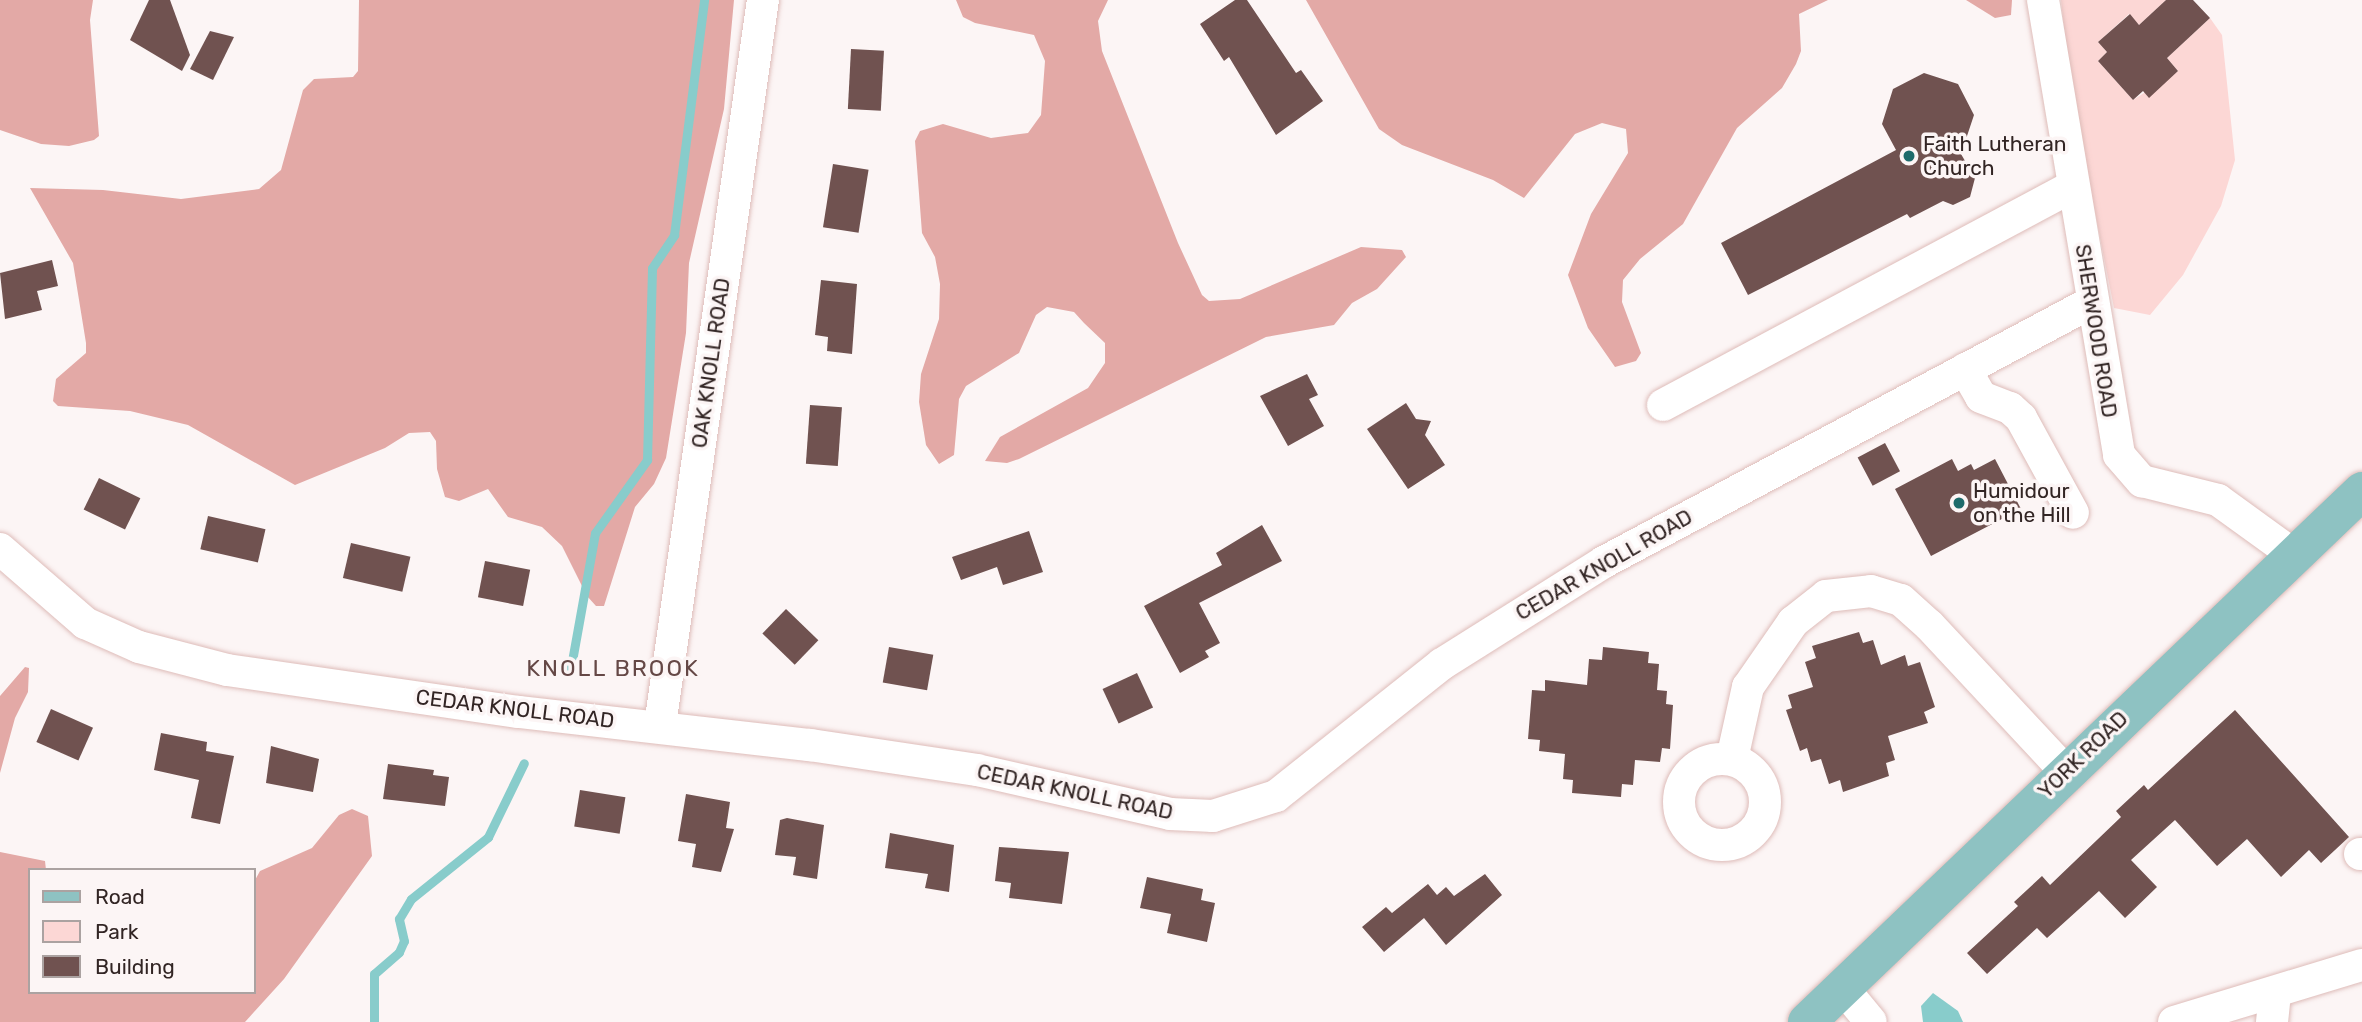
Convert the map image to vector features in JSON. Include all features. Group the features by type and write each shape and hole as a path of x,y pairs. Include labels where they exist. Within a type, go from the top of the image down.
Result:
{"main road":[{"name":"YORK ROAD","path":"1807,1022 2362,491"}],"street":[{"name":"OAK KNOLL ROAD","path":"660,726 763,0"},
{"name":"SHERWOOD ROAD","path":"2043,0 2112,435 2130,471 2160,488 2218,500 2294,555"},
{"path":"1663,405 2072,187"},
{"name":"CEDAR KNOLL ROAD","path":"0,549 85,623 139,647 227,670 519,712 660,726 977,770 1170,814 1213,816 1247,808 1276,796 1442,664 1559,589 1674,523 2092,302"},
{"path":"1965,369 1981,397 2010,408 2021,418 2073,513"},
{"path":"1732,759 1748,687 1793,622 1826,596 1871,591 1901,600 1929,625 2066,772"},
{"path":"2174,1022 2273,1007 2362,965"},
{"path":"1842,987 1871,1022"}],"green space":[{"path":"2061,0 2166,0 2139,25 2129,14 2098,42 2107,52 2098,61 2133,100 2178,71 2167,58 2210,18 2222,35 2235,160 2221,206 2183,275 2150,315 2114,308 2071,91"}],"shaded area":[{"path":"0,0 93,0 90,20 99,136 94,140 69,146 41,144 0,130"},
{"path":"359,0 734,0 724,109 689,263 686,333 666,458 654,484 635,507 604,606 596,606 587,596 562,546 542,527 508,517 488,489 459,501 445,497 437,469 436,441 430,432 409,433 385,448 295,485 188,425 130,411 58,406 53,401 56,379 86,353 86,343 73,263 30,188 103,190 181,199 259,189 281,170 303,90 314,79 353,77 358,71"},
{"path":"956,0 1108,0 1098,21 1102,51 1178,243 1202,295 1209,301 1240,299 1361,247 1402,250 1406,257 1377,289 1352,303 1334,325 1266,337 1019,459 1007,463 985,461 1000,437 1088,388 1105,363 1105,343 1074,312 1047,307 1036,315 1019,353 966,386 959,399 954,455 939,464 926,445 919,402 921,374 939,319 940,284 935,257 922,233 915,141 920,131 943,124 991,138 1028,133 1041,115 1045,61 1034,35 975,23 963,17"},
{"path":"1306,0 1828,0 1799,14 1801,51 1796,64 1782,88 1737,128 1683,224 1640,259 1623,280 1622,302 1641,353 1636,361 1615,367 1588,328 1568,275 1591,214 1628,153 1626,129 1602,123 1575,134 1524,198 1493,180 1402,145 1379,129"},
{"path":"1966,0 2012,0 2011,15 1995,18"},
{"path":"25,667 29,668 28,692 15,718 0,773 0,696"},
{"path":"352,809 368,816 372,856 284,979 245,1022 0,1022 0,852 45,861 46,868 28,868 28,994 256,994 256,878 260,871 312,848 339,815"}],"water":[{"path":"1933,993 1958,1011 1963,1022 1923,1022 1921,1006"}],"building":[{"path":"149,0 170,0 190,55 182,71 130,40"},
{"path":"1235,0 1247,0 1296,73 1301,70 1323,101 1276,135 1229,57 1224,61 1200,24"},
{"path":"2166,0 2193,0 2210,18 2167,58 2178,71 2149,98 2143,91 2133,100 2098,61 2107,52 2098,42 2130,14 2139,25"},
{"path":"210,31 234,37 213,80 190,69"},
{"path":"851,49 884,51 881,111 848,109"},
{"path":"1924,73 1958,84 1974,115 1961,154 1975,178 1970,197 1953,205 1943,201 1910,218 1907,214 1748,295 1721,243 1896,150 1882,124 1893,89"},
{"path":"833,164 869,170 859,233 823,227"},
{"path":"52,260 58,286 37,291 42,310 5,319 0,273"},
{"path":"821,280 857,284 852,354 827,351 828,337 815,335"},
{"path":"1307,374 1318,395 1309,399 1324,426 1288,446 1260,396"},
{"path":"1406,403 1416,419 1431,421 1425,435 1445,465 1408,489 1367,429"},
{"path":"810,405 842,407 838,466 806,464"},
{"path":"1885,443 1900,471 1873,486 1858,458"},
{"path":"1952,459 1958,471 1971,464 1974,470 1995,459 2021,509 1931,556 1895,489"},
{"path":"99,478 140,498 125,530 84,509"},
{"path":"208,516 265,529 258,562 200,549"},
{"path":"1262,525 1282,561 1199,603 1220,643 1205,651 1209,657 1180,673 1144,606 1222,565 1216,553"},
{"path":"1029,531 1043,572 1003,585 997,567 961,580 952,557"},
{"path":"351,543 410,557 402,592 343,578"},
{"path":"485,561 530,570 523,606 478,597"},
{"path":"786,609 818,640 795,665 762,633"},
{"path":"1859,632 1863,643 1873,640 1881,665 1905,655 1908,666 1920,662 1935,707 1924,712 1928,723 1888,736 1895,760 1886,763 1889,776 1843,792 1840,780 1829,784 1821,759 1811,762 1807,748 1800,751 1786,710 1792,708 1788,695 1813,687 1805,662 1816,658 1812,646"},
{"path":"889,647 933,655 927,690 883,682"},
{"path":"1603,647 1649,652 1648,663 1659,664 1657,690 1667,691 1666,704 1673,705 1670,749 1662,748 1660,762 1635,760 1633,785 1622,784 1621,797 1572,793 1573,780 1563,779 1565,754 1539,751 1540,740 1528,739 1532,690 1545,691 1545,680 1587,685 1589,659 1602,660"},
{"path":"1137,673 1153,707 1119,723 1103,689"},
{"path":"51,709 93,728 78,761 36,742"},
{"path":"2235,710 2349,837 2321,863 2309,850 2281,877 2247,839 2217,866 2175,820 2131,860 2157,887 2125,918 2099,891 2047,938 2037,928 1987,974 1967,953 2018,906 2014,902 2042,876 2050,885 2121,817 2116,811 2144,785 2148,790"},
{"path":"161,733 207,742 206,751 234,756 220,824 191,818 199,780 154,770"},
{"path":"271,746 319,759 313,792 266,783"},
{"path":"388,764 434,770 433,775 449,777 445,806 383,799"},
{"path":"580,790 625,797 620,834 574,827"},
{"path":"686,794 730,802 726,828 734,829 721,872 692,867 696,844 678,841"},
{"path":"787,818 824,825 817,879 793,875 796,857 775,855 780,820"},
{"path":"890,833 954,845 949,892 925,888 928,874 885,868"},
{"path":"999,847 1069,852 1062,904 1009,898 1011,883 995,881"},
{"path":"1485,874 1502,895 1446,945 1424,918 1384,952 1362,927 1386,907 1392,913 1428,884 1437,895 1446,887 1454,896"},
{"path":"1147,877 1203,889 1201,900 1215,903 1207,942 1167,933 1171,914 1140,908"}],"waterway":[{"path":"570,672 595,533 647,460 652,268 674,235 704,0"},
{"path":"374,1022 374,974 399,952 404,941 399,919 411,899 488,837 524,763"}],"place":[{"name":"Faith Lutheran Church","path":"1909,156"},
{"name":"Humidour on the Hill","path":"1959,503"}],"district":[{"name":"KNOLL BROOK","path":"613,668"}]}
